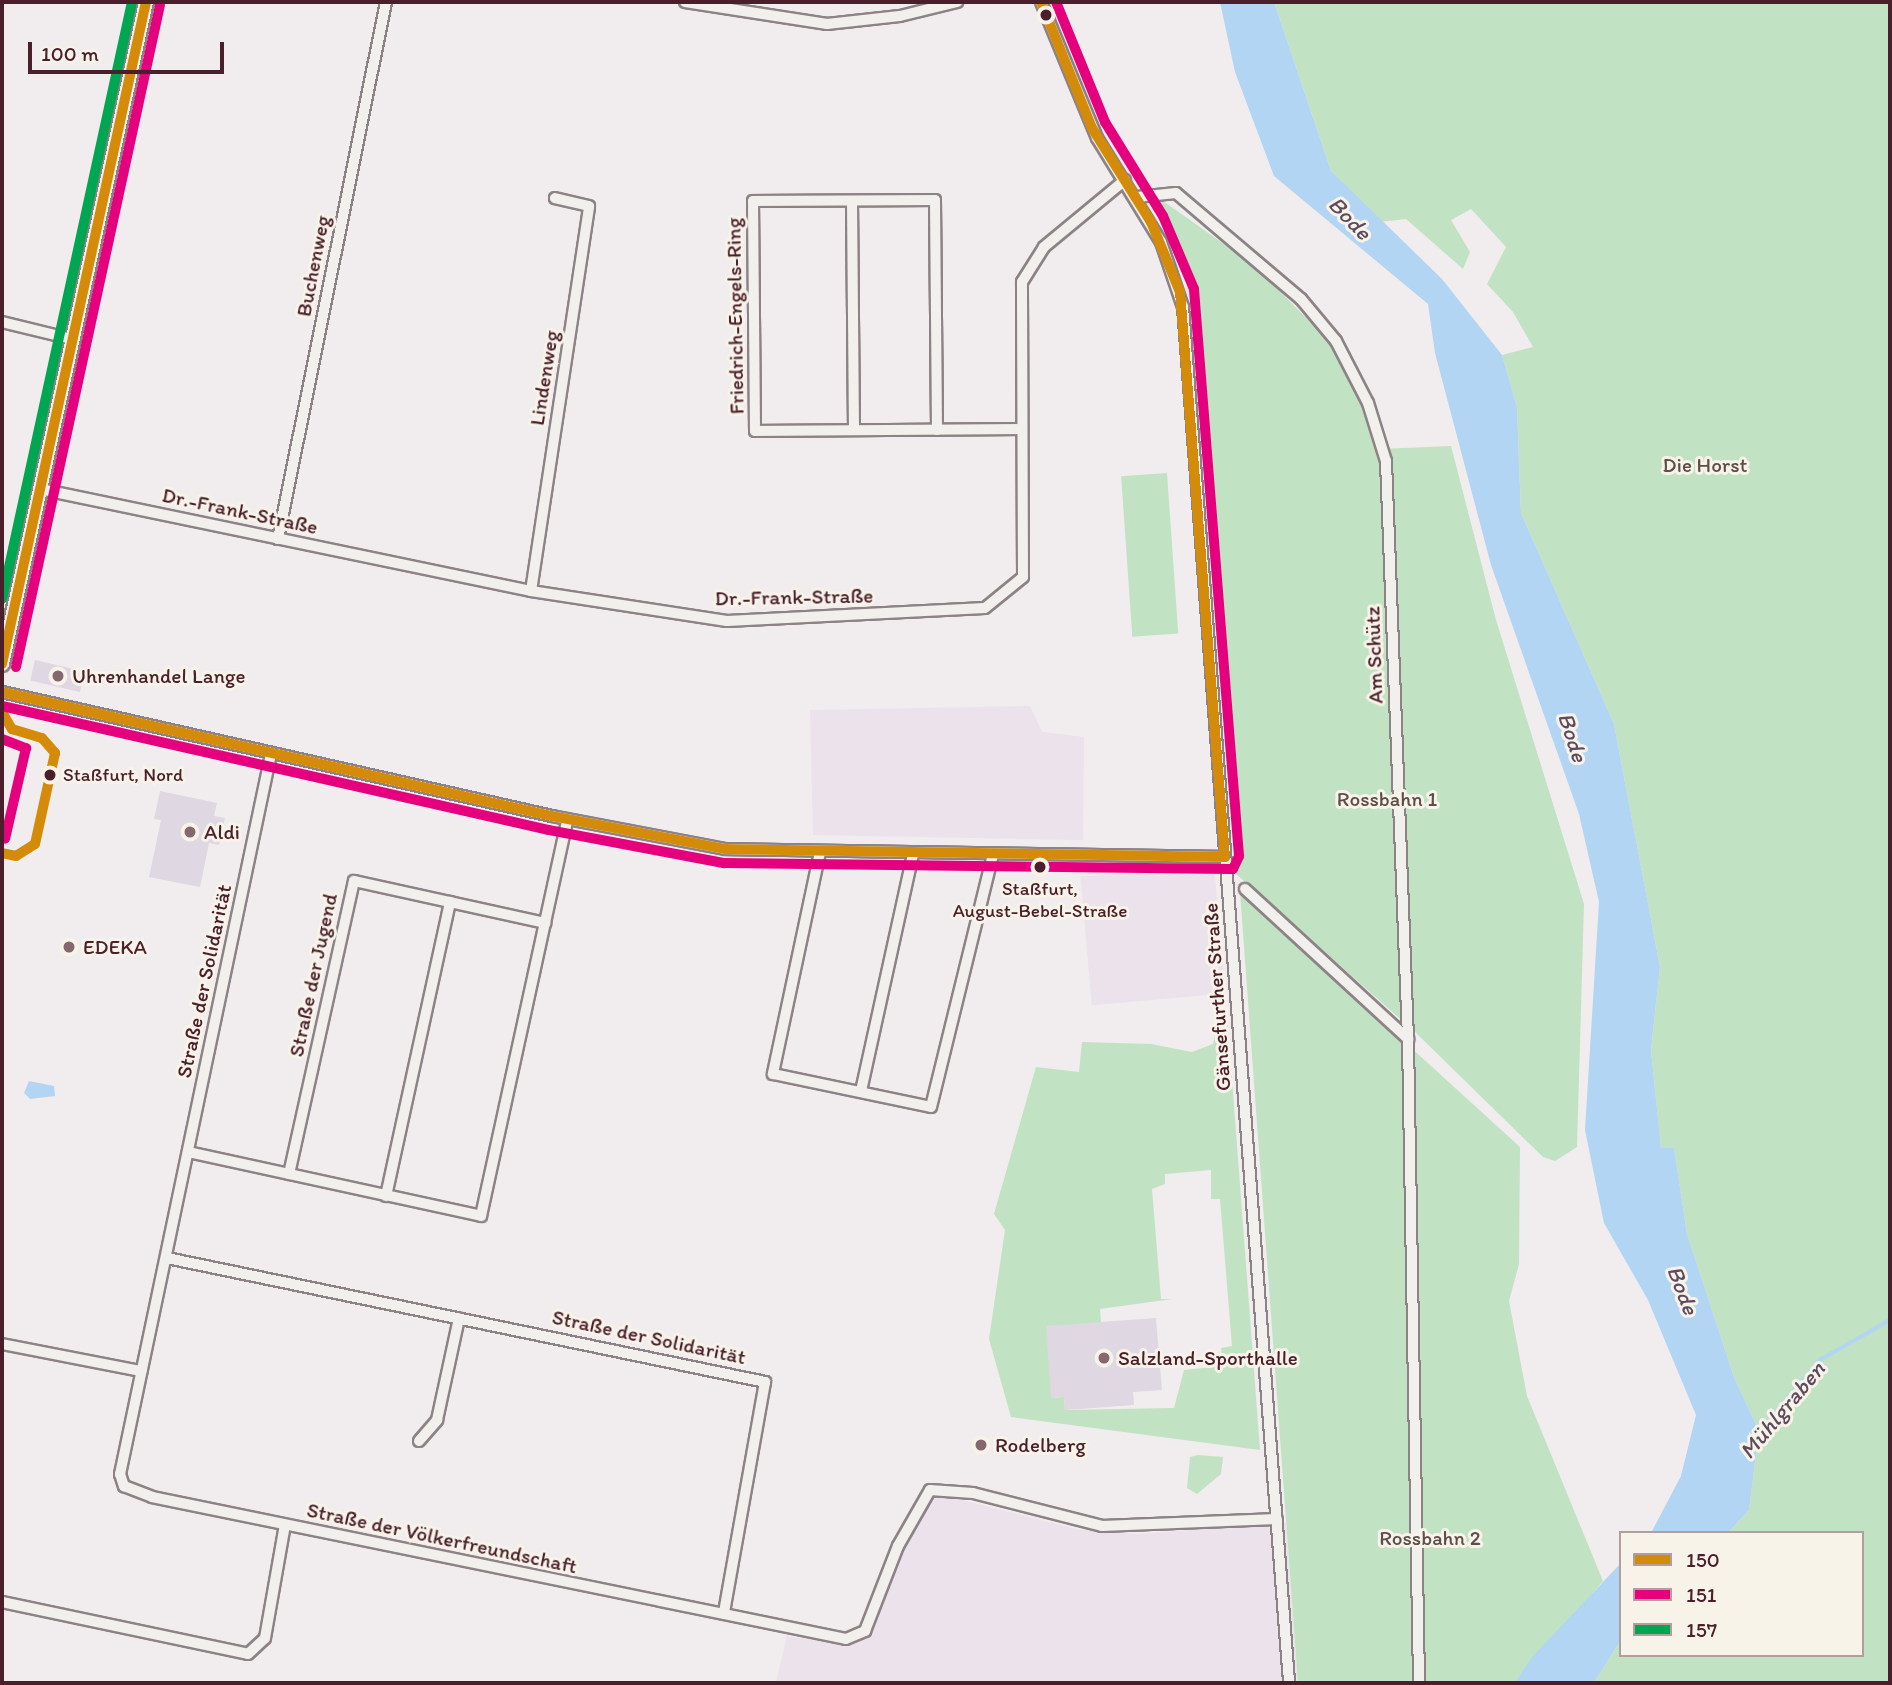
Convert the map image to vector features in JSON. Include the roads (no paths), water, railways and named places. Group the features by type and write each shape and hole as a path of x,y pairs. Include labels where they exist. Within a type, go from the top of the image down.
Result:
{"street":[{"path":"2,664 146,2"},
{"name":"Buchenweg","path":"278,539 386,2"},
{"path":"685,2 827,24 900,16 957,2"},
{"name":"Gänsefurther Straße","path":"1041,2 1092,128 1137,197 1170,261 1184,316 1289,1683"},
{"name":"Dr.-Frank-Straße","path":"40,489 531,592 727,621 985,608 1023,577 1019,295 1028,267 1125,180"},
{"name":"Am Schütz","path":"1137,197 1176,193 1235,240 1301,299 1336,341 1368,403 1386,461 1408,1040 1419,1683"},
{"name":"Lindenweg","path":"531,592 589,206 555,198"},
{"name":"Friedrich-Engels-Ring","path":"937,430 935,200 753,201 755,431 937,430 1019,429"},
{"path":"852,201 854,430"},
{"path":"2,322 72,339"},
{"path":"2,692 567,820 724,849 913,855 1225,857"},
{"name":"Straße der Solidarität","path":"152,1497 124,1486 120,1474 271,754"},
{"path":"188,1152 481,1216 567,820"},
{"path":"820,852 773,1074 931,1107 993,854"},
{"path":"861,1091 913,855"},
{"name":"Straße der Jugend","path":"289,1174 354,881 545,923"},
{"path":"1245,890 1408,1040"},
{"path":"386,1196 450,902"},
{"name":"Straße der Solidarität","path":"167,1258 765,1382 724,1613"},
{"path":"419,1441 437,1420 459,1318"},
{"path":"2,1344 141,1371"},
{"path":"724,1613 856,1638 865,1631 898,1546 921,1498 930,1490 973,1493 1102,1526 1277,1519"},
{"name":"Straße der Völkerfreundschaft","path":"152,1497 724,1613"},
{"path":"2,1602 248,1654 265,1637 285,1525"}],"water":[{"name":"Bode","path":"1220,2 1274,2 1331,171 1442,279 1502,355 1517,407 1521,513 1614,724 1660,967 1651,1050 1661,1148 1674,1148 1687,1234 1734,1377 1759,1431 1749,1510 1730,1531 1652,1531 1681,1476 1696,1415 1648,1300 1604,1223 1585,1130 1599,902 1579,814 1491,565 1435,353 1428,304 1274,176 1235,72"},
{"path":"29,1081 54,1086 55,1096 30,1099 24,1093"},
{"path":"1619,1565 1619,1643 1594,1683 1515,1683 1532,1657"}],"waterway":[{"name":"Mühlgraben","path":"1758,1433 1820,1360 1890,1320"}],"place":[{"name":"Uhrenhandel Lange","path":"58,676"},
{"name":"Staßfurt, Nord","path":"50,775"},
{"name":"Aldi","path":"190,832"},
{"name":"Staßfurt, August-Bebel-Straße","path":"1040,867"},
{"name":"EDEKA","path":"69,947"},
{"name":"Salzland-Sporthalle","path":"1104,1358"},
{"name":"Rodelberg","path":"981,1445"}],"park label":[{"name":"Die Horst","path":"1705,465"},
{"name":"Rossbahn 1","path":"1387,799"},
{"name":"Rossbahn 2","path":"1430,1538"}]}
